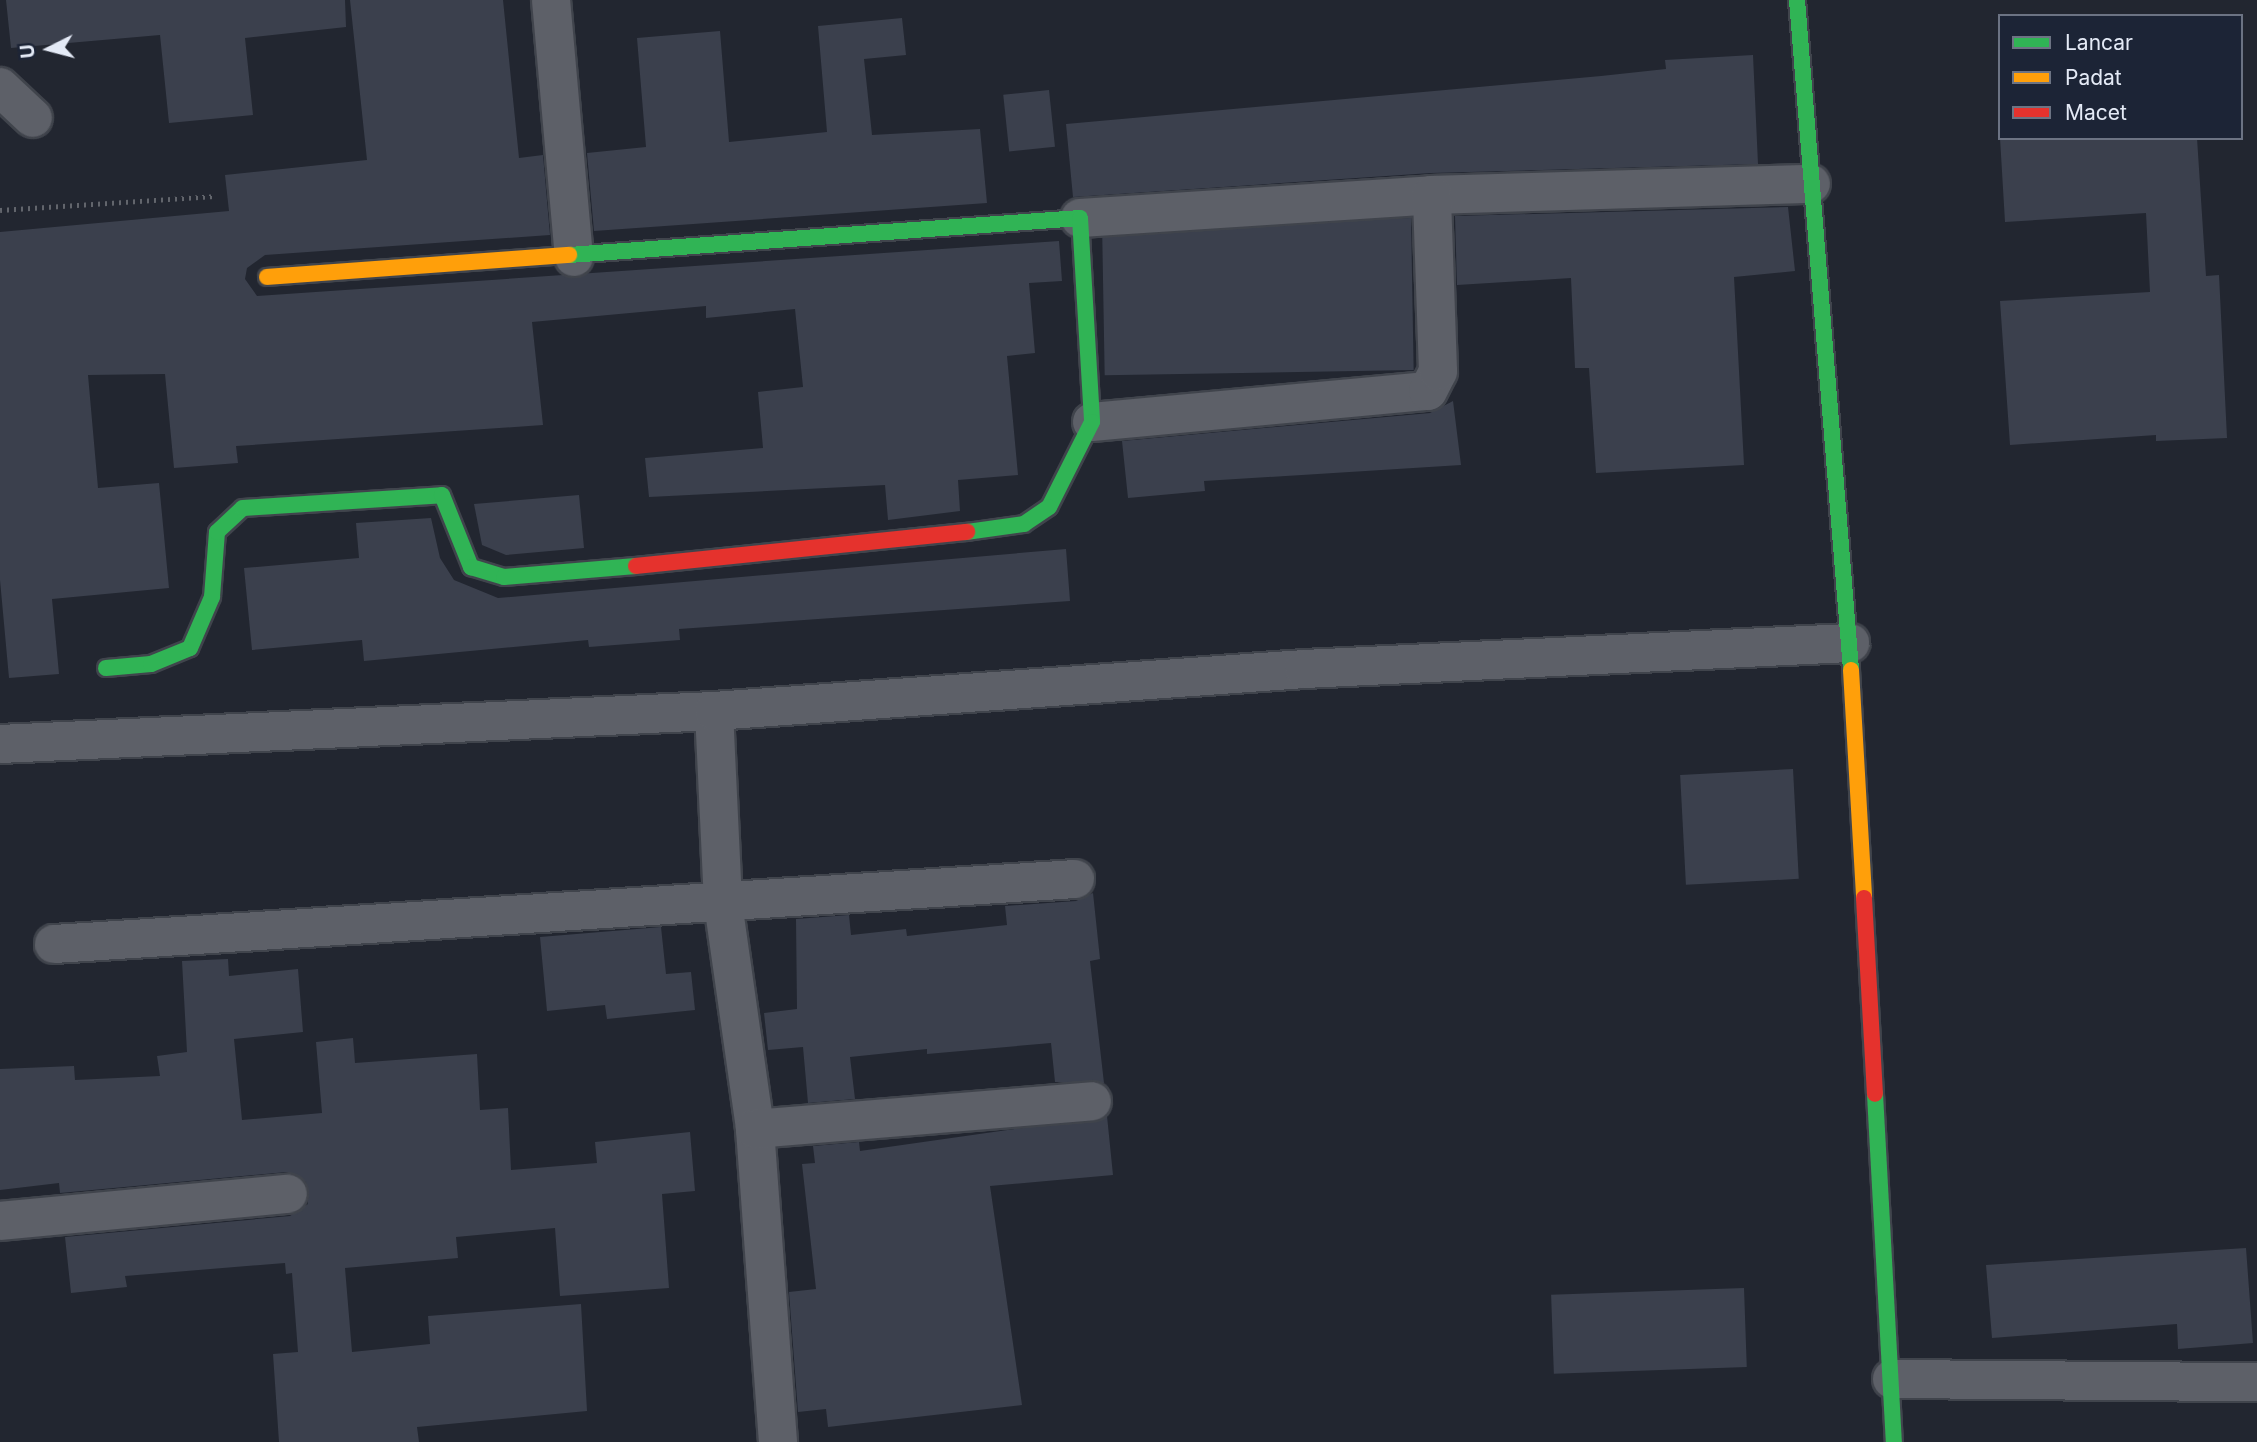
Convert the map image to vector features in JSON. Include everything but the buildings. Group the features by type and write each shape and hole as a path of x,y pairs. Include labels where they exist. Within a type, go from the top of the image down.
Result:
{"street":[{"path":"551,0 574,257"},
{"path":"1797,0 1850,643 1894,1442"},
{"path":"0,88 33,118"},
{"path":"267,276 574,257 1080,218 1432,195 1811,184"},
{"path":"1092,422 1427,391 1438,371 1432,195"},
{"path":"106,668 151,664 190,648 212,597 217,532 243,508 442,495 454,512 461,554 471,567 503,577 841,549 1024,524 1049,507 1092,422 1080,218"},
{"path":"0,744 714,711 1304,669 1850,643"},
{"path":"714,711 723,902 755,1129 778,1442"},
{"path":"54,944 1075,879"},
{"path":"755,1129 1091,1101"},
{"path":"0,1221 288,1194"},
{"path":"1892,1380 2257,1381"}],"path":[{"path":"0,210 215,196"}],"traffic: fast":[{"path":"1797,0 1851,670"},
{"path":"569,255 1080,218 1092,422 1049,507 1024,524 967,532"},
{"path":"106,668 151,664 190,648 212,597 217,532 243,508 442,495 471,567 504,577 636,566"},
{"path":"1875,1094 1894,1442"}],"traffic: slow":[{"path":"267,277 569,255"},
{"path":"1851,670 1864,898"}],"traffic: jam":[{"path":"636,566 967,532"},
{"path":"1864,898 1875,1094"}]}
